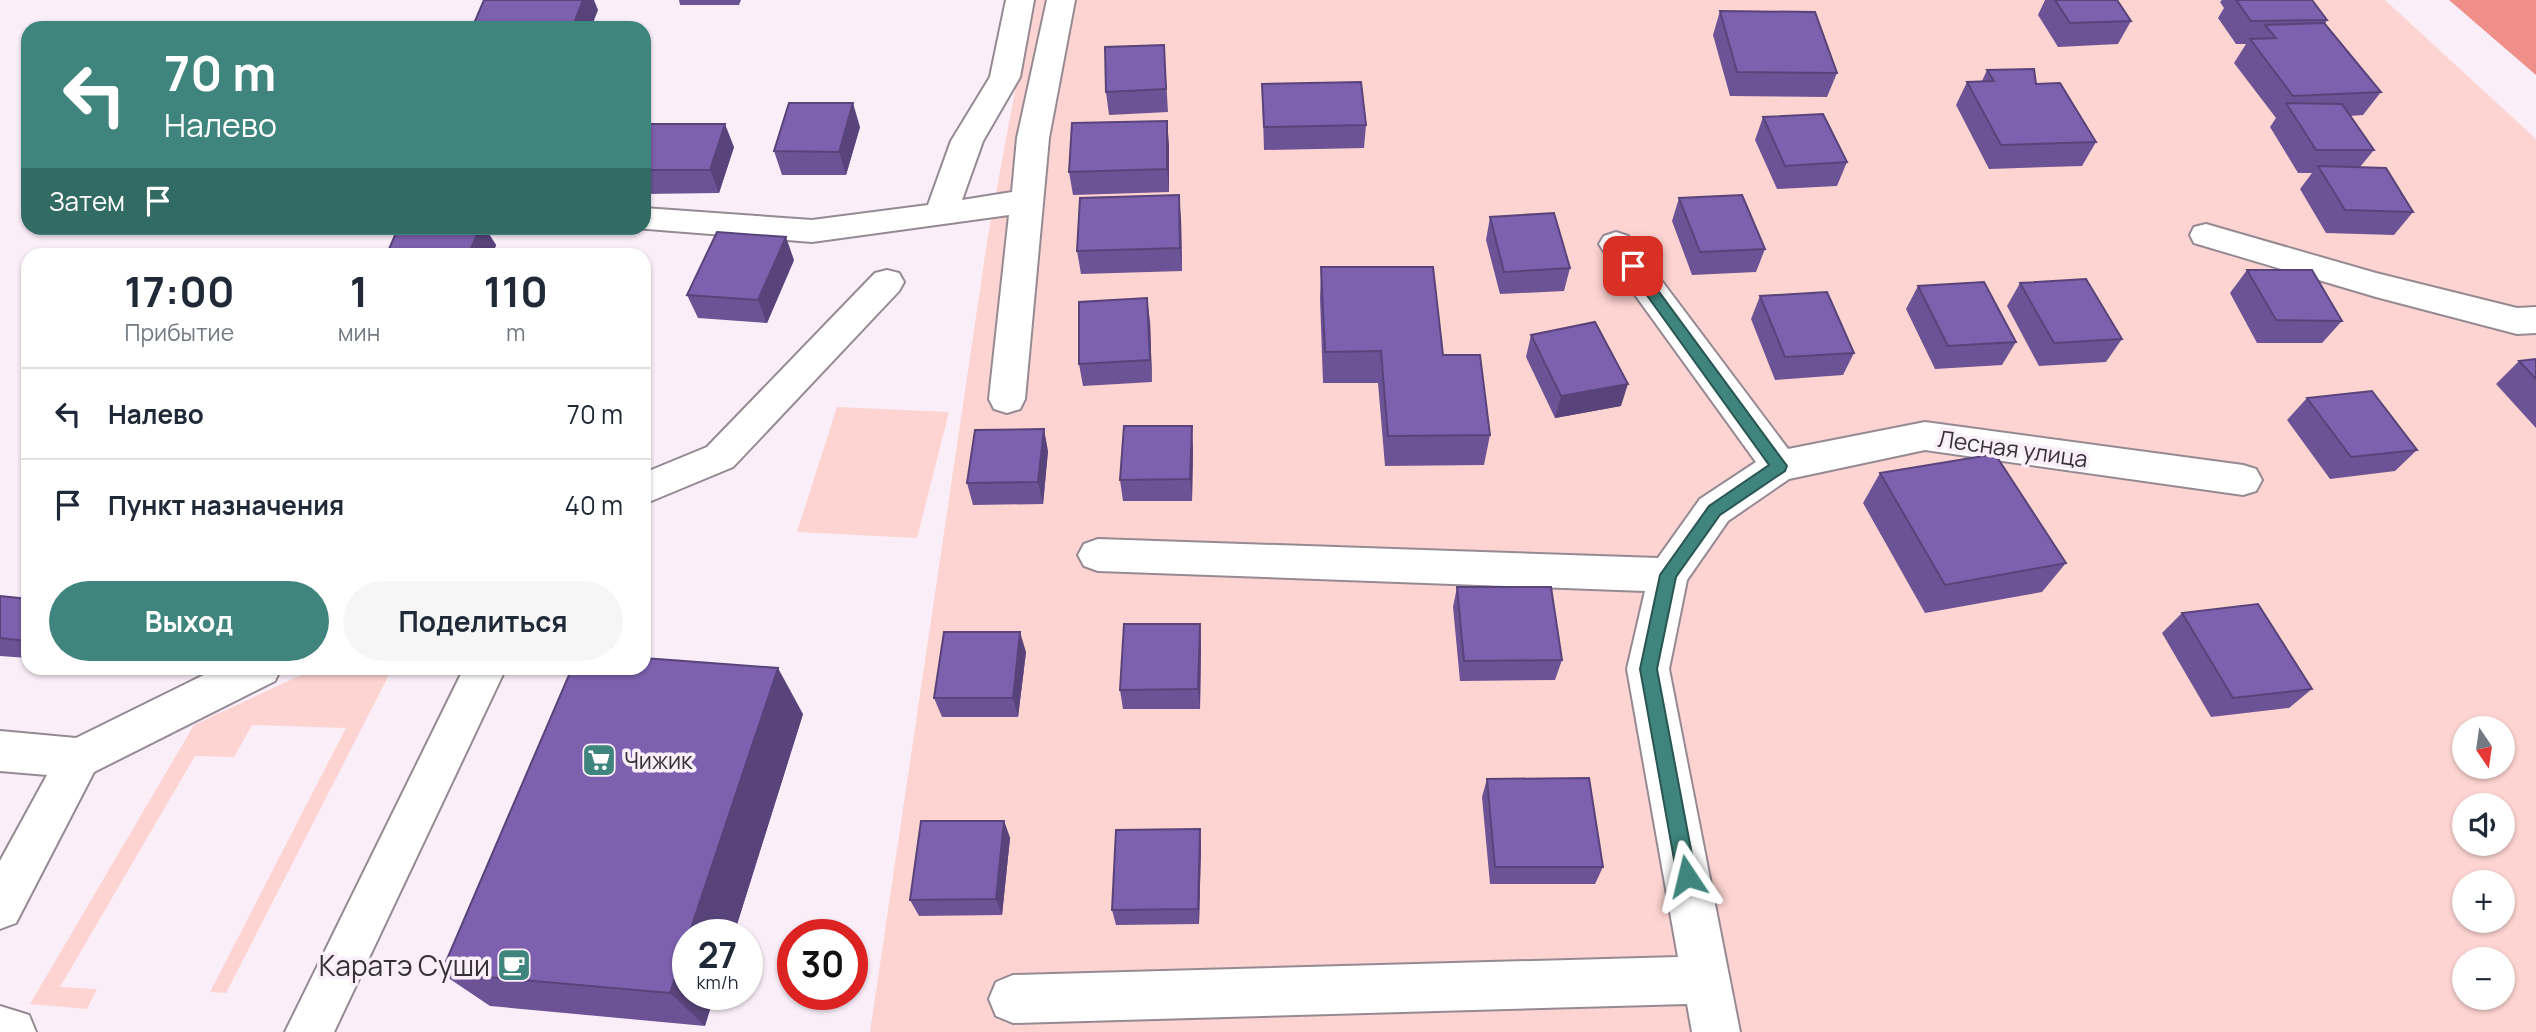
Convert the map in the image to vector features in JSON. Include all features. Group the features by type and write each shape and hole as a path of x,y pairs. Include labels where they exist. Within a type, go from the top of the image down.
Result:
{"street":[{"path":"941,214 967,141 1005,76 1020,0"},
{"path":"1007,399 1033,138 1061,0"},
{"path":"651,220 812,231 1027,201"},
{"path":"2206,235 2414,295 2517,321 2536,320"},
{"path":"1616,244 1779,466"},
{"path":"651,486 720,457 887,282"},
{"name":"Лесная улица","path":"1716,1032 1648,669 1668,575 1714,510 1779,466 1925,436 2243,480"},
{"path":"1098,555 1668,575"},
{"path":"0,751 79,758 246,675"},
{"path":"309,1032 482,675"},
{"path":"0,907 79,758"},
{"path":"1013,999 1706,980"},
{"path":"0,1030 12,1032"}],"shaded area":[{"path":"1032,0 2385,0 2536,139 2536,1032 870,1032 988,236"},
{"path":"2449,0 2536,0 2536,75"},
{"path":"837,407 949,412 917,538 797,532"},
{"path":"301,675 389,675 226,993 210,992 346,728 252,725 234,757 195,756 60,987 97,989 87,1009 30,1004 194,725"}],"building":[{"path":"484,0 583,0 575,21 475,21"},
{"path":"2055,0 2117,0 2131,21 2070,23"},
{"path":"2236,0 2312,0 2327,20 2251,21"},
{"path":"1720,11 1815,12 1837,73 1737,72"},
{"path":"2324,23 2381,92 2293,96 2250,39 2276,38 2265,25"},
{"path":"1164,45 1166,89 1106,92 1105,47"},
{"path":"2034,69 2036,84 2060,83 2096,142 2001,145 1967,82 1994,81 1987,70"},
{"path":"1361,82 1366,125 1264,127 1262,84"},
{"path":"789,103 853,103 839,152 774,151"},
{"path":"2286,103 2342,104 2374,150 2316,150"},
{"path":"1823,114 1847,162 1785,166 1763,117"},
{"path":"1167,121 1167,169 1069,172 1072,123"},
{"path":"651,124 725,124 710,170 651,170"},
{"path":"2318,166 2386,168 2413,212 2345,210"},
{"path":"1179,195 1180,248 1077,251 1080,198"},
{"path":"1742,195 1765,249 1700,252 1679,198"},
{"path":"1554,213 1570,268 1504,272 1490,217"},
{"path":"717,232 786,237 758,300 687,295"},
{"path":"395,235 477,235 471,248 389,248"},
{"path":"1321,267 1433,267 1443,355 1480,355 1490,435 1388,436 1381,351 1325,352"},
{"path":"2247,270 2312,270 2342,321 2276,320"},
{"path":"2086,279 2122,339 2054,343 2020,283"},
{"path":"1984,282 2016,342 1948,346 1918,286"},
{"path":"1827,292 1854,353 1785,357 1760,296"},
{"path":"1147,298 1150,360 1079,364 1079,302"},
{"path":"1595,322 1628,384 1561,396 1531,335"},
{"path":"2536,359 2536,379 2519,361"},
{"path":"2372,391 2417,450 2351,457 2307,398"},
{"path":"1124,426 1192,426 1190,479 1120,480"},
{"path":"1044,429 1038,482 967,483 975,430"},
{"path":"1995,454 2066,563 1945,585 1880,473"},
{"path":"1457,587 1551,587 1562,660 1464,661"},
{"path":"0,596 21,598 21,640 0,638"},
{"path":"2258,604 2312,689 2233,698 2182,613"},
{"path":"1124,624 1200,624 1198,689 1120,690"},
{"path":"944,632 1020,632 1013,698 934,698"},
{"path":"651,659 778,668 694,919 672,919 670,993 441,973 569,675 651,675"},
{"path":"1589,778 1603,867 1495,867 1487,779"},
{"path":"921,821 1004,821 996,899 910,900"},
{"path":"1200,829 1198,909 1112,910 1116,830"}],"place":[{"name":"Чижик","path":"599,760"},
{"name":"Каратэ Суши","path":"514,965"}],"route":[{"path":"1633,266 1779,466 1714,510 1668,575 1648,669 1687,876"}]}
